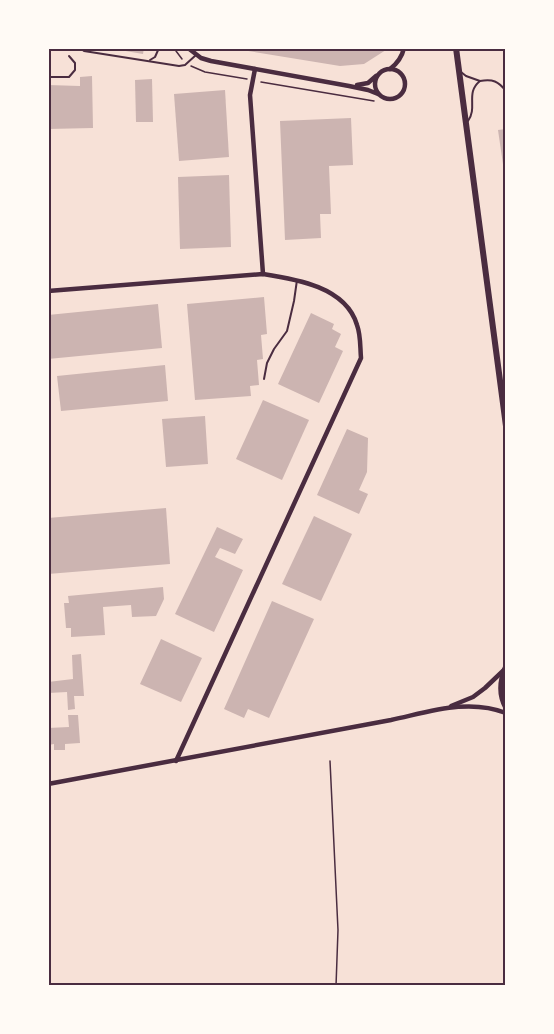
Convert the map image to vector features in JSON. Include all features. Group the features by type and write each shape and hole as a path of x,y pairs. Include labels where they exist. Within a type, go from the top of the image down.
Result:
{"main road":[{"path":"456,48 506,426"},
{"path":"505,668 500,686 506,707"}],"street":[{"path":"188,48 196,55 211,61 368,90 392,100 401,94 405,85 399,72 390,69"},
{"path":"349,86 364,84 381,72 390,69 398,62 404,48"},
{"path":"255,69 250,95 263,274"},
{"path":"377,75 374,84 380,96"},
{"path":"48,291 263,274 315,285 340,299 357,323 361,358 176,761"},
{"path":"446,708 473,697 505,668"},
{"path":"48,784 380,723 446,708 476,706 506,713"}],"lane":[{"path":"80,48 84,51 179,66 187,63 196,55"},
{"path":"148,61 155,57 159,48"},
{"path":"164,48 173,48"},
{"path":"504,48 506,63"},
{"path":"48,77 69,77 75,70 75,63 69,56"},
{"path":"459,70 466,76 480,81"},
{"path":"466,123 472,115 471,92 480,81 490,79 497,81 506,91"},
{"path":"264,379 270,356 287,331 297,280"}],"path":[{"path":"173,48 187,63 205,72 369,101 375,101 380,96"},
{"path":"330,761 338,930 336,986"}],"building":[{"path":"114,48 144,48 143,54"},
{"path":"236,48 389,48 364,64 340,66"},
{"path":"92,76 93,128 48,129 48,85 80,86 80,77"},
{"path":"152,79 153,122 136,122 135,80"},
{"path":"225,90 229,157 179,161 174,94"},
{"path":"351,118 353,165 329,166 331,214 320,214 321,238 285,240 280,121"},
{"path":"506,129 506,178 505,178 498,130"},
{"path":"229,175 231,247 180,249 178,177"},
{"path":"264,297 267,334 261,335 263,359 257,360 259,385 250,386 251,396 195,400 187,304"},
{"path":"158,304 162,348 48,359 48,315"},
{"path":"311,313 334,324 332,329 341,334 335,347 343,351 319,403 278,384"},
{"path":"165,365 168,401 61,411 57,376"},
{"path":"263,400 309,420 282,480 236,459"},
{"path":"205,416 208,464 166,467 162,419"},
{"path":"347,429 368,438 367,472 359,490 368,494 359,514 317,495"},
{"path":"166,508 170,564 48,574 48,518"},
{"path":"314,516 352,534 321,601 282,584"},
{"path":"217,527 243,539 235,554 220,548 215,557 243,570 214,632 175,614"},
{"path":"163,587 164,599 156,616 132,617 131,605 103,607 105,635 71,637 71,628 66,628 64,603 69,603 68,596"},
{"path":"272,601 314,619 269,718 248,709 244,718 224,709"},
{"path":"161,639 202,658 181,702 140,684"},
{"path":"81,654 84,696 74,696 75,709 68,710 67,692 48,693 48,682 73,679 72,655"},
{"path":"68,715 78,715 80,743 65,744 65,750 54,750 54,744 48,745 48,728 69,727"}]}
